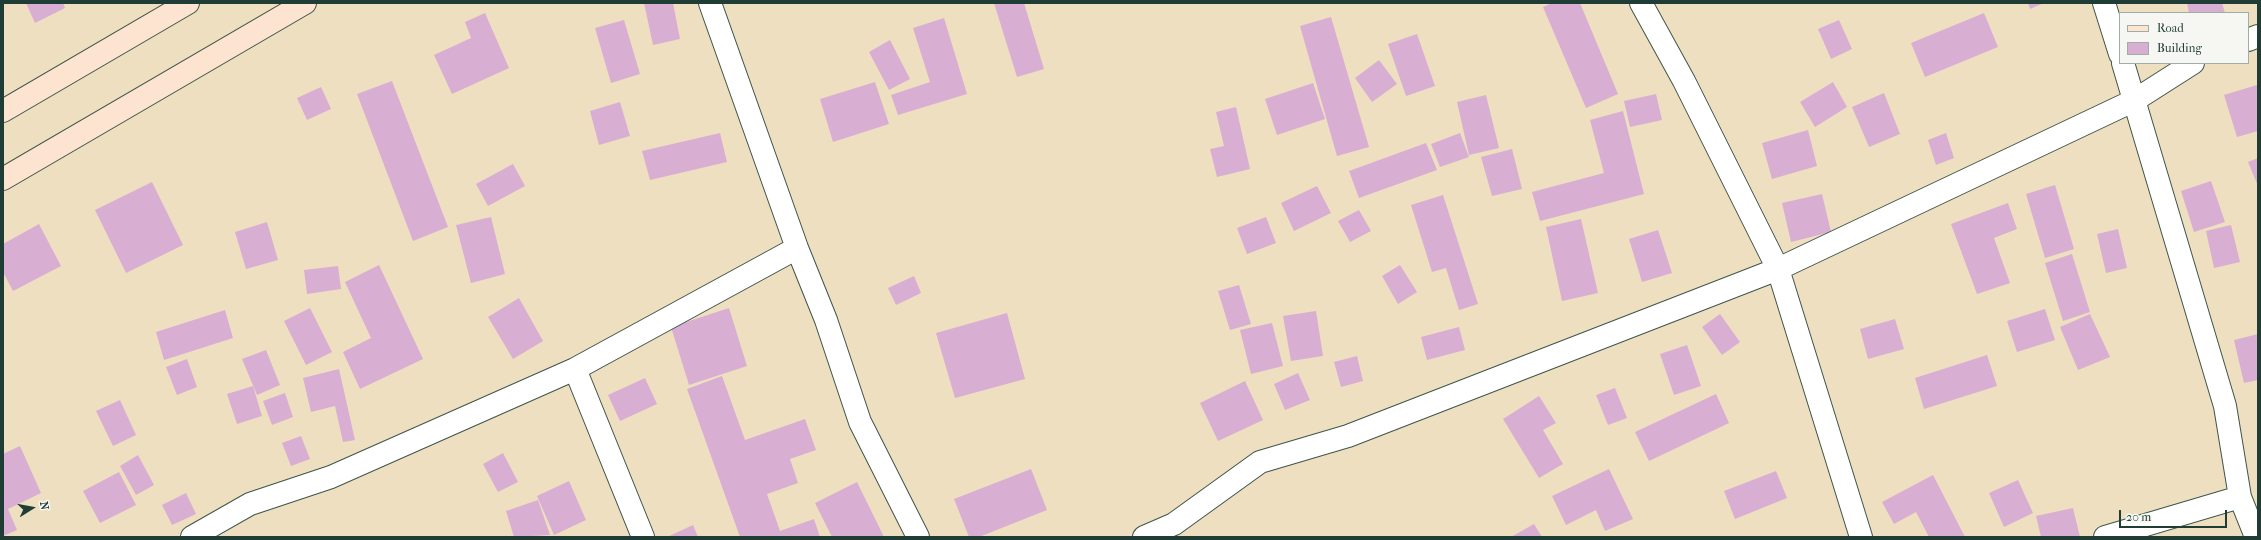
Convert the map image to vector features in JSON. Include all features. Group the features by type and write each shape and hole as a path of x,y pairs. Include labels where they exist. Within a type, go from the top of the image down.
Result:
{"main road":[{"path":"3,111 188,3"},
{"path":"3,179 305,3"}],"street":[{"path":"710,3 797,248 826,320 860,422 918,537"},
{"path":"1641,3 1684,81 1778,269 1861,537"},
{"path":"2104,3 2119,51"},
{"path":"2123,64 2225,406 2240,497 2256,537"},
{"path":"1144,537 1174,524 1260,462 1348,436 1778,269 2135,100 2191,64"},
{"path":"192,537 250,504 331,477 575,369 797,248"},
{"path":"575,369 643,537"},
{"path":"2106,537 2240,497"}],"building":[{"path":"26,3 63,3 65,8 35,23"},
{"path":"644,3 673,3 680,39 653,45"},
{"path":"994,3 1024,3 1044,69 1017,77"},
{"path":"1552,3 1580,3 1618,94 1586,108 1543,7"},
{"path":"2028,3 2044,3 2030,9"},
{"path":"2187,3 2222,3 2225,12 2189,12"},
{"path":"485,13 509,68 452,94 434,55 471,38 465,22"},
{"path":"1984,13 1998,47 1925,77 1911,43"},
{"path":"1331,17 1369,147 1337,156 1300,26"},
{"path":"944,18 967,94 898,115 891,95 930,82 913,28"},
{"path":"624,20 640,74 611,83 595,28"},
{"path":"1839,20 1852,49 1831,59 1818,29"},
{"path":"1417,34 1435,86 1406,96 1388,44"},
{"path":"890,40 910,79 889,90 869,52"},
{"path":"1379,60 1397,84 1372,102 1355,78"},
{"path":"392,81 448,227 413,241 357,94"},
{"path":"875,82 889,124 833,142 820,99"},
{"path":"1833,82 1847,107 1815,127 1800,102"},
{"path":"1313,83 1325,119 1277,135 1265,99"},
{"path":"2257,85 2258,131 2237,137 2224,95"},
{"path":"321,87 331,109 307,120 297,98"},
{"path":"1884,93 1900,134 1869,147 1852,107"},
{"path":"1656,94 1662,120 1630,127 1624,101"},
{"path":"1486,95 1499,148 1469,155 1457,102"},
{"path":"620,102 630,136 599,145 590,111"},
{"path":"1236,107 1250,169 1217,177 1210,149 1224,146 1216,112"},
{"path":"1623,111 1644,194 1540,221 1532,192 1604,173 1590,120"},
{"path":"1808,130 1817,166 1772,179 1762,143"},
{"path":"720,133 727,162 650,180 642,151"},
{"path":"1460,133 1469,157 1440,167 1431,144"},
{"path":"1946,133 1954,158 1936,165 1928,140"},
{"path":"1426,143 1437,170 1359,198 1349,171"},
{"path":"1512,149 1522,189 1492,196 1481,157"},
{"path":"2258,158 2258,186 2248,162"},
{"path":"513,164 525,186 488,206 476,184"},
{"path":"2211,181 2225,222 2194,232 2181,191"},
{"path":"152,182 183,245 126,273 95,210"},
{"path":"2055,185 2074,249 2045,258 2026,194"},
{"path":"1317,186 1331,213 1294,231 1281,203"},
{"path":"1822,194 1831,232 1791,242 1782,203"},
{"path":"1443,195 1478,304 1459,310 1446,268 1432,272 1411,205"},
{"path":"2008,203 2017,229 1994,238 2010,283 1977,294 1951,224"},
{"path":"1359,210 1371,231 1350,242 1338,221"},
{"path":"491,217 505,274 471,283 456,225"},
{"path":"1266,217 1276,243 1247,254 1237,228"},
{"path":"1581,219 1598,293 1562,301 1546,227"},
{"path":"267,222 278,260 246,269 235,232"},
{"path":"39,224 61,266 13,291 3,272 3,244"},
{"path":"2231,225 2240,262 2214,268 2206,231"},
{"path":"2118,229 2127,268 2106,273 2097,234"},
{"path":"1658,230 1672,273 1642,282 1629,239"},
{"path":"2072,254 2090,312 2063,321 2045,263"},
{"path":"379,265 423,359 360,389 343,352 371,338 345,282"},
{"path":"1400,265 1417,292 1398,304 1382,276"},
{"path":"338,266 341,289 307,294 304,270"},
{"path":"914,276 921,293 896,305 888,288"},
{"path":"1239,285 1251,324 1230,330 1218,291"},
{"path":"519,298 543,341 513,359 488,317"},
{"path":"310,308 332,352 306,365 284,321"},
{"path":"729,308 747,366 689,385 671,327"},
{"path":"2045,309 2055,340 2017,352 2007,321"},
{"path":"225,310 233,338 164,360 156,332"},
{"path":"1316,311 1323,356 1291,361 1283,316"},
{"path":"1007,313 1025,379 955,398 936,333"},
{"path":"1720,314 1740,342 1722,355 1702,327"},
{"path":"2090,314 2110,357 2078,370 2060,327"},
{"path":"1895,319 1904,349 1868,359 1860,329"},
{"path":"1272,323 1283,366 1251,374 1240,330"},
{"path":"1459,327 1465,350 1427,360 1421,337"},
{"path":"2258,334 2258,380 2244,383 2234,340"},
{"path":"1687,345 1701,386 1674,395 1660,354"},
{"path":"266,350 280,385 257,395 242,359"},
{"path":"1987,355 1997,386 1924,409 1915,378"},
{"path":"1357,356 1363,381 1341,387 1334,362"},
{"path":"187,359 197,387 177,395 166,367"},
{"path":"339,369 355,440 343,442 335,406 311,412 303,378"},
{"path":"1298,373 1310,400 1285,410 1274,384"},
{"path":"722,376 745,440 805,419 816,450 790,459 798,483 767,494 780,531 814,519 820,537 740,537 687,389"},
{"path":"645,378 657,404 620,421 608,395"},
{"path":"1245,381 1263,420 1218,441 1200,403"},
{"path":"253,386 262,416 237,424 227,394"},
{"path":"1615,388 1627,418 1608,425 1596,395"},
{"path":"285,393 293,417 272,425 263,401"},
{"path":"1716,394 1729,423 1649,461 1635,432"},
{"path":"1539,396 1556,423 1543,430 1563,464 1539,478 1503,419"},
{"path":"120,400 136,435 113,446 96,411"},
{"path":"301,436 310,459 291,466 282,443"},
{"path":"20,446 41,493 8,509 17,530 3,536 3,454"},
{"path":"503,453 518,482 498,492 483,464"},
{"path":"138,455 154,485 136,495 120,466"},
{"path":"1031,469 1047,510 979,537 969,537 954,499"},
{"path":"1609,469 1633,519 1605,531 1596,510 1566,525 1552,496"},
{"path":"1776,471 1787,498 1735,519 1724,491"},
{"path":"119,472 136,505 100,523 83,491"},
{"path":"1933,475 1965,537 1929,537 1916,512 1894,524 1882,502"},
{"path":"2018,480 2033,513 2004,527 1989,493"},
{"path":"569,481 586,520 554,535 537,496"},
{"path":"857,482 884,537 832,537 815,503"},
{"path":"186,493 196,514 172,525 162,505"},
{"path":"538,500 550,535 514,537 506,511"},
{"path":"2073,508 2080,537 2041,537 2036,516"},
{"path":"1534,524 1542,537 1511,537"},
{"path":"693,525 698,537 667,537"}]}
